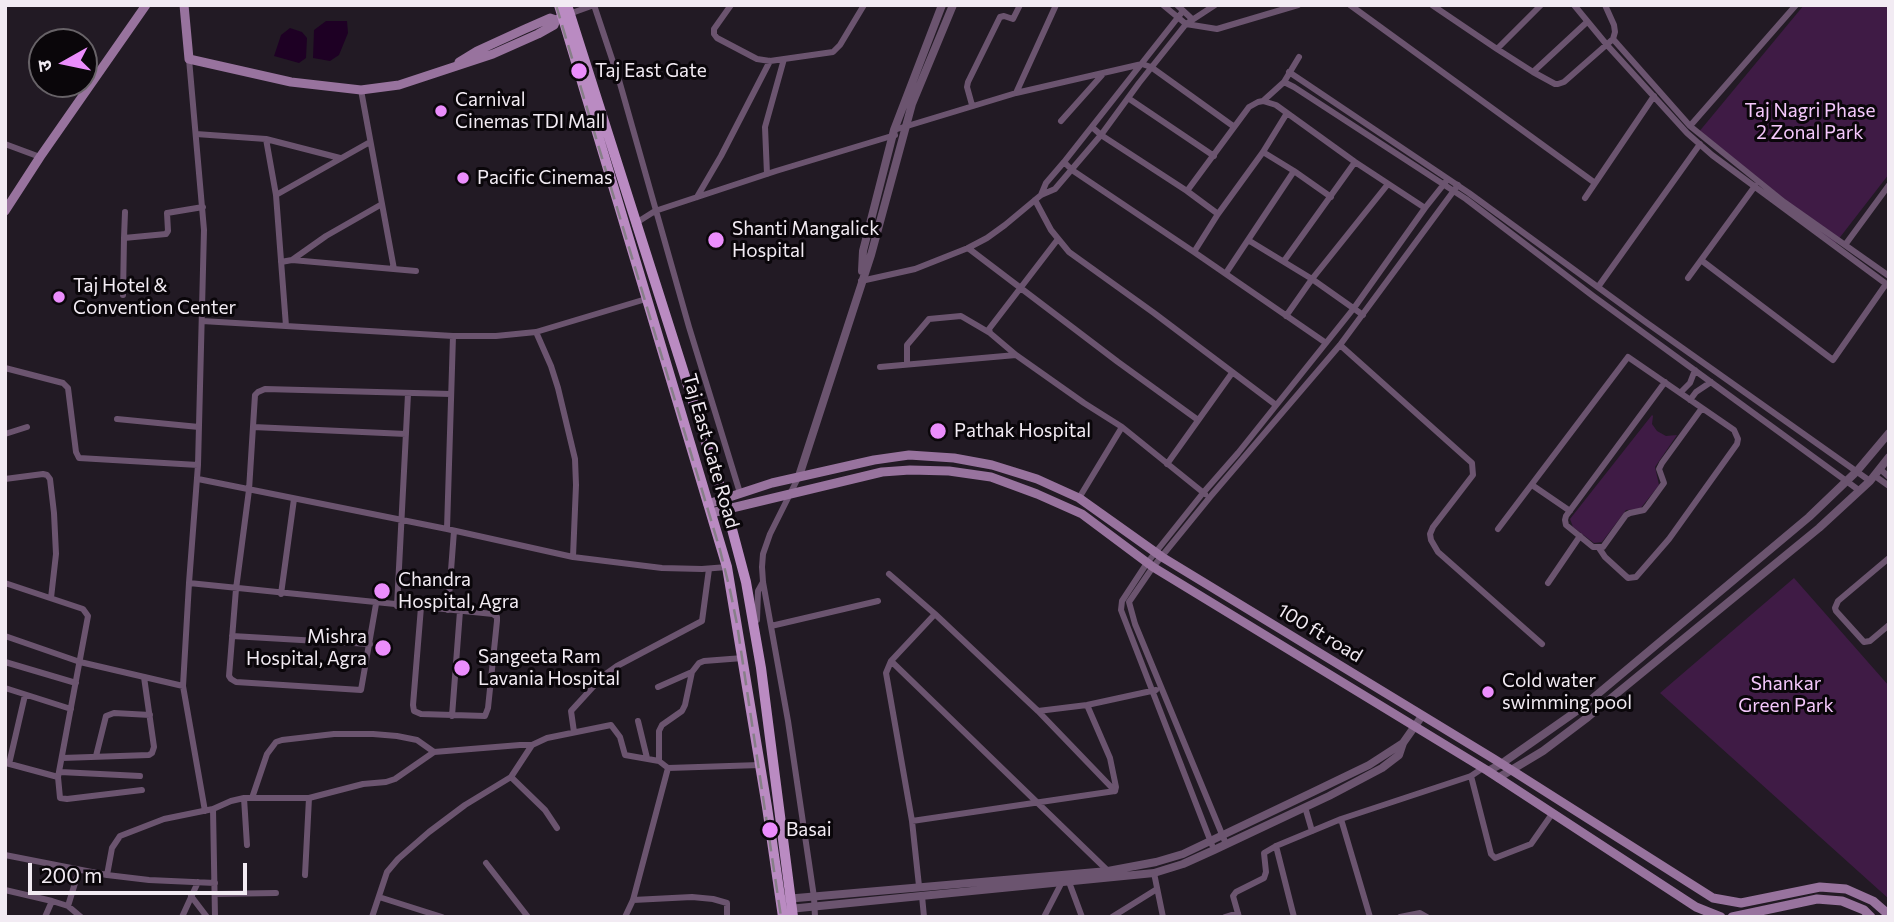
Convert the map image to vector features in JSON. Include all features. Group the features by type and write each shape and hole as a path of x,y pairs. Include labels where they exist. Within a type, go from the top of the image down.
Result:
{"main road":[{"path":"5,211 146,5"},
{"name":"Taj East Gate Road","path":"559,5 727,567 787,908"},
{"path":"184,8 189,59 292,82 361,90 399,85 454,65 475,61 546,30 563,14"},
{"path":"563,14 636,223 726,504 746,582 761,667 787,908"},
{"name":"100 ft road","path":"726,504 740,493 799,476 874,460 926,455 992,465 1037,479 1079,498 1159,555 1501,764 1713,898 1726,902"},
{"name":"100 ft road","path":"709,508 789,495 883,472 910,470 949,471 991,477 1063,505 1082,514 1150,565 1486,770 1696,907 1721,917"},
{"path":"1726,902 1741,903 1820,887 1846,889 1873,901 1889,915"},
{"path":"1732,917 1817,899 1842,901 1864,910 1871,917"}],"street":[{"path":"563,14 594,5 740,493"},
{"path":"731,5 714,29 714,34 757,59 770,61 833,52 864,5"},
{"path":"815,917 815,901 788,721 763,582 763,554 799,476 841,351 861,281 863,251 899,131 942,5"},
{"path":"899,131 953,5"},
{"path":"972,105 968,82 1000,17 1013,19 1020,5"},
{"path":"1016,93 1056,5"},
{"path":"1163,5 1178,18 1217,29 1298,5"},
{"path":"1177,5 1189,22"},
{"path":"861,281 915,270 968,248 1055,189 1189,22 1214,5"},
{"path":"1350,5 1595,183"},
{"path":"1432,5 1555,84 1561,83 1613,39 1614,25 1605,5"},
{"path":"1497,49 1541,5"},
{"path":"1574,5 1687,133 1888,285 1833,360 1701,260"},
{"path":"1690,126 1796,5"},
{"path":"1038,198 1046,183 1183,11"},
{"path":"1533,72 1587,22"},
{"path":"1613,39 1690,126 1784,202 1889,276"},
{"path":"1263,101 1284,82 1299,57"},
{"path":"189,59 203,207 202,321 198,479 183,686 205,811"},
{"path":"767,174 765,127 783,59"},
{"path":"697,197 770,61"},
{"path":"636,223 655,211 972,105 1142,64 1151,67 1233,126"},
{"path":"1289,72 1446,182"},
{"path":"1061,121 1103,74"},
{"path":"1284,82 1456,188 1857,471 1889,477"},
{"path":"361,90 394,269"},
{"path":"1585,198 1654,96"},
{"path":"1128,98 1214,156"},
{"path":"1186,191 1249,107 1263,101 1276,104 1355,162 1425,208"},
{"path":"1194,251 1287,113"},
{"path":"1092,127 1218,214"},
{"path":"196,134 266,139 340,158"},
{"path":"266,139 276,195 286,326"},
{"path":"276,195 370,142"},
{"path":"5,144 40,157"},
{"path":"1598,287 1700,144"},
{"path":"1263,152 1331,197"},
{"path":"1064,162 1326,343"},
{"path":"1284,261 1355,162"},
{"path":"1226,274 1294,171"},
{"path":"1159,555 1203,492 1354,308 1446,182"},
{"path":"1286,316 1388,184"},
{"path":"1845,245 1889,185"},
{"path":"1688,278 1755,186"},
{"path":"1213,845 1121,605 1150,565 1340,345 1456,188"},
{"path":"1456,188 1695,370 1860,491"},
{"path":"1882,195 1889,200"},
{"path":"1038,198 1058,239 1069,252 1276,405"},
{"path":"292,260 326,236 382,204"},
{"path":"124,238 167,233 167,213 203,207"},
{"path":"123,295 125,212"},
{"path":"990,333 989,329 1020,286 1058,239"},
{"path":"1248,240 1312,279 1363,315"},
{"path":"968,248 1198,420"},
{"path":"281,262 292,260 416,271"},
{"path":"202,321 453,336 496,336 536,332 646,299"},
{"path":"906,364 907,345 929,319 961,316 990,333 1016,355 1122,427 1210,497"},
{"path":"536,332 558,388 575,459 573,557"},
{"path":"448,610 453,336"},
{"path":"1340,345 1472,463 1473,475 1433,527 1431,540 1438,552 1542,644"},
{"path":"880,367 1016,355"},
{"path":"1498,529 1628,357 1734,430 1738,439 1669,539 1640,573 1632,579 1628,578 1599,548"},
{"path":"5,368 66,385 79,458 198,466"},
{"path":"1680,393 1690,383 1695,370"},
{"path":"1167,464 1232,373"},
{"path":"1665,382 1566,516 1565,523 1593,547 1603,547 1626,515 1644,510 1648,505 1664,483 1659,469 1662,463 1702,408"},
{"path":"1690,400 1696,392 1711,382"},
{"path":"376,604 362,689 357,691 231,680 232,636 249,490 255,395 261,390 451,394"},
{"path":"397,606 408,394"},
{"path":"117,419 199,426"},
{"path":"5,434 27,427"},
{"path":"253,427 406,434"},
{"path":"1079,498 1122,427"},
{"path":"1226,917 1238,915 1234,893 1264,878 1264,854 1276,846 1341,819 1501,764 1591,700 1809,517 1857,471 1889,433"},
{"path":"1498,778 1543,751 1588,717 1860,491 1889,457"},
{"path":"5,479 43,474 50,479 56,554 51,598"},
{"path":"1875,475 1889,486"},
{"path":"198,479 573,557 662,568 727,567"},
{"path":"1531,485 1570,511"},
{"path":"281,594 294,499"},
{"path":"1548,583 1580,536"},
{"path":"1889,558 1838,601 1835,608 1864,642 1870,641 1889,625"},
{"path":"1150,565 1129,606 1224,840"},
{"path":"574,732 571,711 603,676 702,621 709,569"},
{"path":"889,574 1038,711 1115,791"},
{"path":"761,667 757,609 758,587 763,582"},
{"path":"5,583 86,611 89,620 59,774 59,795 62,799 142,790"},
{"path":"189,583 493,614 497,621 487,713 482,717 421,714 414,711 412,705 421,607"},
{"path":"771,626 878,601"},
{"path":"452,716 460,611"},
{"path":"919,886 912,821 886,673 891,661 935,614"},
{"path":"5,636 80,662 183,686"},
{"path":"232,636 370,644"},
{"path":"659,761 659,731 662,725 682,712 692,672 699,663 743,658"},
{"path":"891,661 1108,871"},
{"path":"5,662 76,683"},
{"path":"658,687 692,672"},
{"path":"62,758 152,753 154,747 144,677"},
{"path":"5,688 71,709"},
{"path":"1038,711 1087,705 1161,689"},
{"path":"25,695 7,764 59,774 140,776"},
{"path":"1087,705 1110,758 1115,791"},
{"path":"96,756 106,716 114,713 150,715"},
{"path":"787,908 815,901 919,886 1108,871 1156,862 1213,845 1305,807 1389,764 1399,755 1403,743 1422,716"},
{"path":"638,721 647,758"},
{"path":"372,917 387,872 398,859 447,818 511,777 531,746 547,738 611,725 620,737 625,755 659,761 668,768 760,765"},
{"path":"252,798 267,754 276,742 282,740 349,733 385,735 417,740 434,752"},
{"path":"1224,840 1369,765 1403,743"},
{"path":"107,875 112,848 120,836 164,819 214,809 244,798 309,797 363,784 386,782 396,779 434,752 531,746"},
{"path":"625,917 633,900 668,768"},
{"path":"1471,776 1492,857 1498,858 1531,844 1552,814"},
{"path":"511,777 545,810 557,828"},
{"path":"912,821 1115,791"},
{"path":"305,875 309,797"},
{"path":"244,798 247,845"},
{"path":"1305,807 1312,831"},
{"path":"214,809 215,917"},
{"path":"1341,819 1370,917"},
{"path":"815,901 922,896 1154,873 1183,864 1213,845"},
{"path":"1276,846 1294,917"},
{"path":"5,855 107,875 215,883"},
{"path":"486,863 528,917"},
{"path":"68,906 79,870"},
{"path":"1154,873 1163,917"},
{"path":"182,917 198,882"},
{"path":"1044,917 1065,882"},
{"path":"1065,882 1082,917"},
{"path":"1112,917 1157,889"},
{"path":"5,890 68,906 77,915"},
{"path":"215,894 276,893"},
{"path":"191,896 207,917"},
{"path":"922,896 924,917"},
{"path":"379,897 442,917"},
{"path":"633,900 692,897 713,899 727,903 727,917"},
{"path":"45,917 52,901"},
{"path":"1715,916 1726,902"},
{"path":"1399,917 1420,914 1427,917"}],"green space":[{"name":"Taj Nagri Phase 2 Zonal Park","path":"1804,5 1889,5 1889,174 1834,245 1698,133"},
{"path":"1652,415 1652,424 1657,431 1666,436 1677,435 1655,467 1659,485 1640,509 1626,510 1602,542 1594,543 1573,527 1570,519"},
{"name":"Shankar Green Park","path":"1794,578 1889,686 1889,899 1660,693"}],"shaded area":[{"path":"326,21 347,21 348,33 339,55 330,61 313,58 314,30"},
{"path":"290,28 302,32 307,38 306,58 299,63 274,56 281,35"}],"railway":[{"path":"556,5 730,590 781,917"}],"place":[{"name":"Taj East Gate","path":"579,71"},
{"name":"Carnival Cinemas TDI Mall","path":"441,111"},
{"name":"Pacific Cinemas","path":"463,178"},
{"name":"Shanti Mangalick Hospital","path":"716,240"},
{"name":"Taj Hotel & Convention Center","path":"59,297"},
{"name":"Pathak Hospital","path":"938,431"},
{"name":"Chandra Hospital, Agra","path":"382,591"},
{"name":"Mishra Hospital, Agra","path":"383,648"},
{"name":"Sangeeta Ram Lavania Hospital","path":"462,668"},
{"name":"Cold water swimming pool","path":"1488,692"},
{"name":"Basai","path":"770,830"}]}
